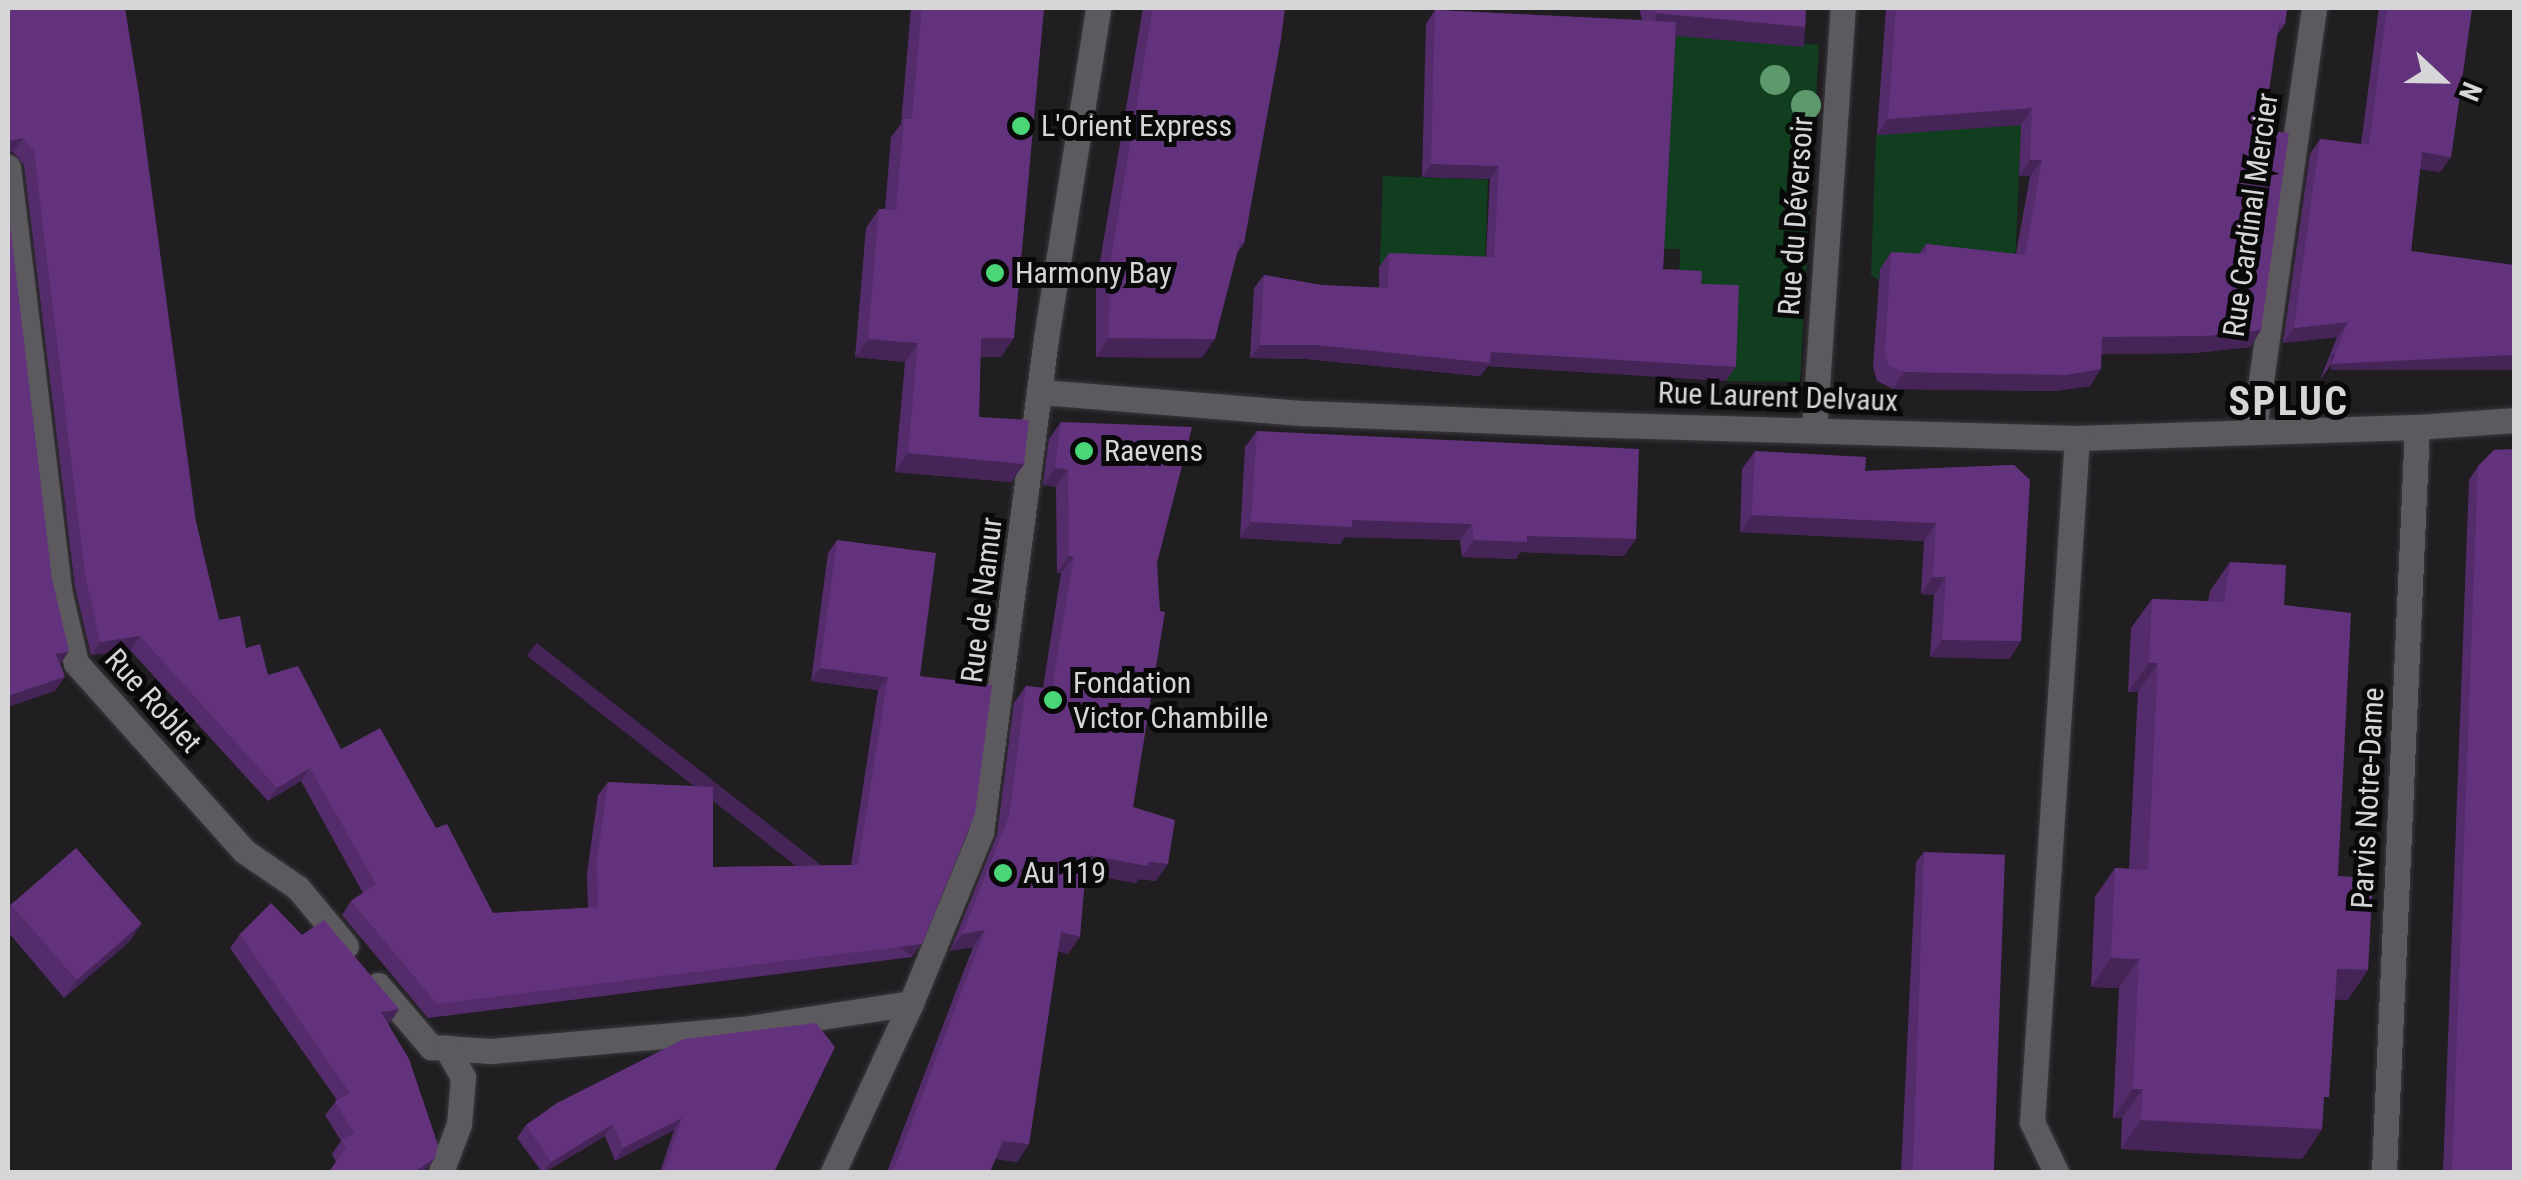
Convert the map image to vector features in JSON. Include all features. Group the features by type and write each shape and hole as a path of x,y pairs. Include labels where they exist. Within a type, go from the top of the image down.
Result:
{"street":[{"name":"Rue de Namur","path":"834,1172 911,1003 982,832 1098,8"},
{"name":"Rue du Déversoir","path":"1814,430 1843,8"},
{"name":"Rue Cardinal Mercier","path":"2254,432 2314,8"},
{"name":"Rue Roblet","path":"8,168 59,590 76,663 244,851 298,888 430,1047 446,1047"},
{"name":"Rue Laurent Delvaux","path":"1041,392 1304,413 2077,438 2514,420"},
{"name":"Parvis Notre-Dame","path":"2384,1172 2417,426"},
{"path":"2056,1172 2032,1122 2077,438"},
{"path":"446,1047 490,1051 742,1029 911,1003"},
{"path":"441,1172 459,1124 463,1077 446,1047"}],"green space":[{"path":"1667,35 1819,45 1800,382 1726,381 1730,299 1679,284 1680,249 1656,249"},
{"path":"2021,125 2015,263 1880,269 1879,280 1871,275 1876,135"},
{"path":"1383,176 1488,180 1485,271 1380,267"}],"building":[{"path":"8,8 125,8 196,522 219,620 240,616 246,648 260,644 268,675 298,666 341,749 336,752 380,728 436,828 447,824 493,913 598,907 597,860 608,782 713,787 713,867 858,865 888,677 820,668 837,540 936,553 920,676 992,685 975,814 922,944 437,1004 351,901 376,884 310,768 277,788 140,636 100,642 85,574 34,151 23,138 8,141"},
{"path":"922,8 1044,8 1014,338 981,338 979,417 1029,420 1024,464 908,453 918,343 868,339 879,209 896,210 904,119 912,119"},
{"path":"1153,8 1285,8 1244,243 1240,242 1215,339 1109,338 1110,266"},
{"path":"1655,8 1806,8 1805,27 1656,13"},
{"path":"1896,8 2287,8 2285,24 2279,23 2263,130 2289,133 2261,330 2206,336 2102,337 2101,369 2067,375 1904,372 1888,365 1885,351 1891,252 1926,254 1926,244 2025,255 2042,160 2030,160 2032,108 1888,119"},
{"path":"2387,8 2472,8 2451,157 2422,152 2411,251 2514,265 2514,355 2331,364 2348,322 2294,328 2320,139 2369,145"},
{"path":"1435,10 1676,22 1663,269 1702,271 1701,284 1739,285 1736,367 1491,352 1490,363 1316,345 1260,345 1264,275 1321,285 1388,288 1389,253 1494,257 1499,166 1431,164"},
{"path":"8,206 52,579 69,651 56,654 65,677 8,696"},
{"path":"1061,422 1192,427 1157,563 1160,611 1165,612 1133,807 1175,820 1168,864 1149,862 1148,866 1087,855 1080,937 1061,932 1029,1144 1003,1141 990,1172 893,1172 985,930 962,934 1009,817 1026,686 1052,689 1074,556 1069,556 1068,469 1055,468"},
{"path":"1257,431 1639,449 1636,539 1527,536 1527,542 1474,540 1472,524 1352,520 1352,527 1251,522"},
{"path":"2514,449 2514,1172 2452,1172 2478,466 2494,450"},
{"path":"1755,451 1866,457 1865,471 2014,465 2030,480 2021,641 1942,640 1946,577 1933,577 1936,523 1752,515"},
{"path":"2230,562 2286,565 2284,605 2351,613 2338,876 2373,878 2368,970 2337,969 2329,1097 2324,1097 2322,1129 2141,1120 2143,1089 2133,1089 2139,959 2111,958 2115,868 2148,870 2158,663 2149,663 2152,599 2224,602"},
{"path":"76,848 142,923 77,980 11,904"},
{"path":"1924,852 2005,855 1994,1172 1913,1172"},
{"path":"271,903 302,935 324,920 399,1009 381,1012 409,1059 438,1145 435,1158 414,1172 329,1172 346,1148 342,1140 354,1133 335,1101 350,1093 240,934"},
{"path":"816,1023 835,1047 774,1172 664,1172 682,1118 623,1148 613,1124 551,1162 526,1125 557,1103 684,1039"}],"place":[{"name":"L'Orient Express","path":"1021,126"},
{"name":"Harmony Bay","path":"995,273"},
{"name":"Raevens","path":"1084,451"},
{"name":"Fondation Victor Chambille","path":"1053,700"},
{"name":"Au 119","path":"1003,873"}],"district":[{"name":"SPLUC","path":"2289,402"}]}
